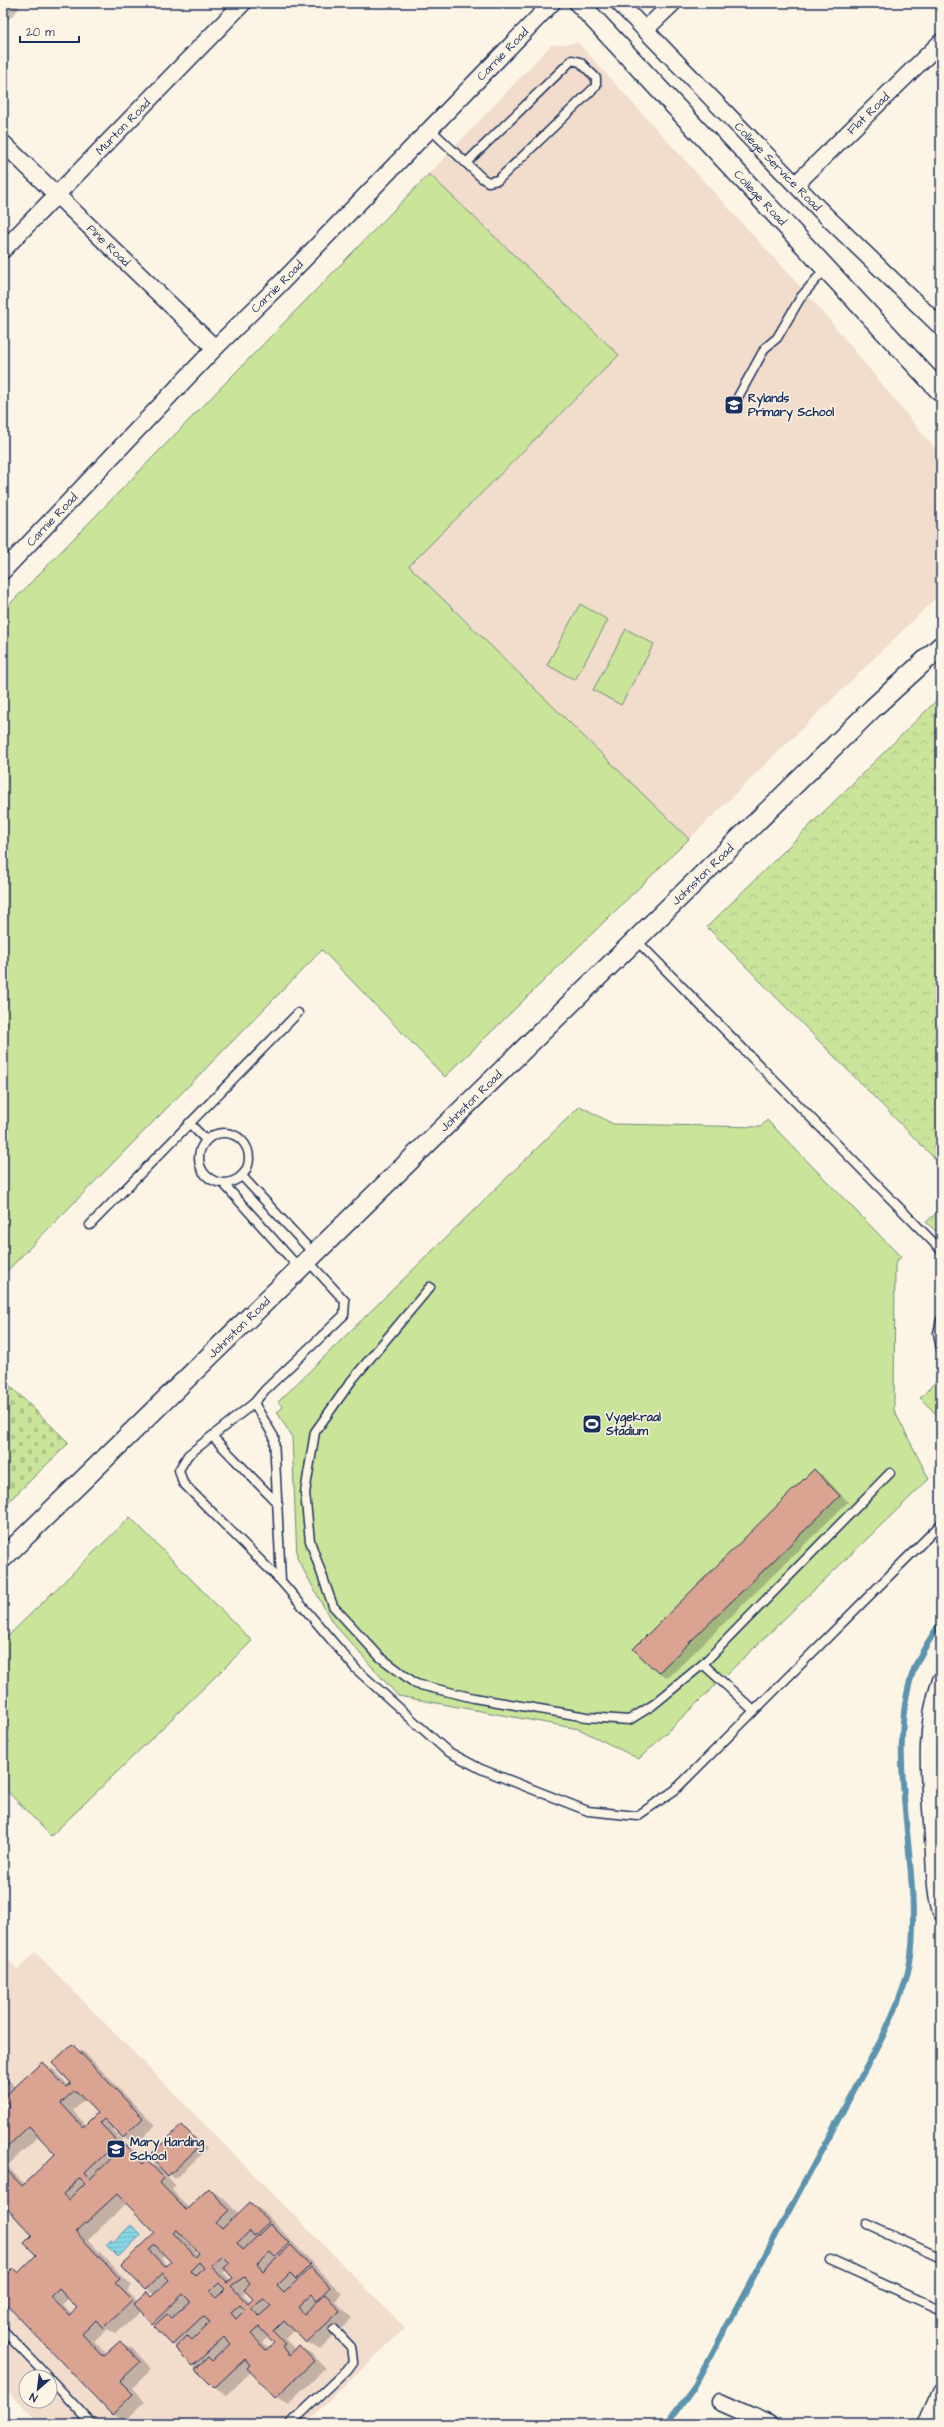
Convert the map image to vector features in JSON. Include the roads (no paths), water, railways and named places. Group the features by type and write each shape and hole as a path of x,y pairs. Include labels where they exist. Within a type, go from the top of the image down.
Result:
{"street":[{"name":"Murton Road","path":"3,250 243,3"},
{"name":"Carnie Road","path":"3,571 215,348 280,284 552,3"},
{"name":"College Road","path":"579,3 941,392"},
{"name":"College Service Road","path":"619,3 796,184 941,327"},
{"path":"645,30 673,3"},
{"name":"Flat Road","path":"796,184 941,42"},
{"name":"Pine Road","path":"3,142 215,348"},
{"name":"Johnston Road","path":"3,1558 873,708 941,646"},
{"path":"941,1680 930,1716 929,1741 934,1846 941,1912"},
{"path":"927,2424 941,2392"},
{"path":"720,2402 769,2424"}],"lane":[{"path":"430,129 466,163 488,182 498,180 596,86 596,78 580,62 572,60 466,163"},
{"path":"738,396 765,348 777,338 801,297 825,269"},
{"path":"636,940 941,1250"},
{"path":"90,1225 298,1013"},
{"path":"189,1123 206,1140"},
{"path":"224,1132 234,1134 242,1140 248,1148 250,1158 248,1168 242,1176 234,1182 224,1184 214,1182 206,1176 200,1168 198,1158 200,1148 206,1140 214,1134 224,1132"},
{"path":"242,1176 307,1262"},
{"path":"224,1184 307,1262 345,1301 344,1316 265,1390 254,1403 188,1455 179,1470 183,1483 281,1580 356,1669 447,1751 481,1769 588,1811 637,1816 674,1790 941,1524"},
{"path":"430,1287 352,1380 315,1432 305,1493 310,1540 333,1606 380,1658 416,1684 474,1698 587,1717 629,1720 653,1705 703,1664 890,1473"},
{"path":"941,1320 938,1333 941,1349"},
{"path":"254,1403 274,1437 281,1580"},
{"path":"212,1436 278,1504"},
{"path":"703,1664 753,1710"},
{"path":"866,2224 941,2258"},
{"path":"830,2260 941,2310"},
{"path":"290,2424 347,2370 353,2362 351,2347 334,2329"},
{"path":"3,2330 40,2369"},
{"path":"58,2388 92,2424"}],"water":[{"path":"131,2225 141,2235 118,2257 106,2245 111,2240 114,2242"}],"waterway":[{"path":"667,2424 693,2389 882,2038 903,1988 911,1956 913,1921 912,1885 902,1773 902,1737 905,1702 914,1669 926,1645 941,1622"}],"place":[{"name":"Rylands Primary School","path":"734,405"},
{"name":"Vygekraal Stadium","path":"592,1424"},
{"name":"Mary Harding School","path":"116,2149"}]}
